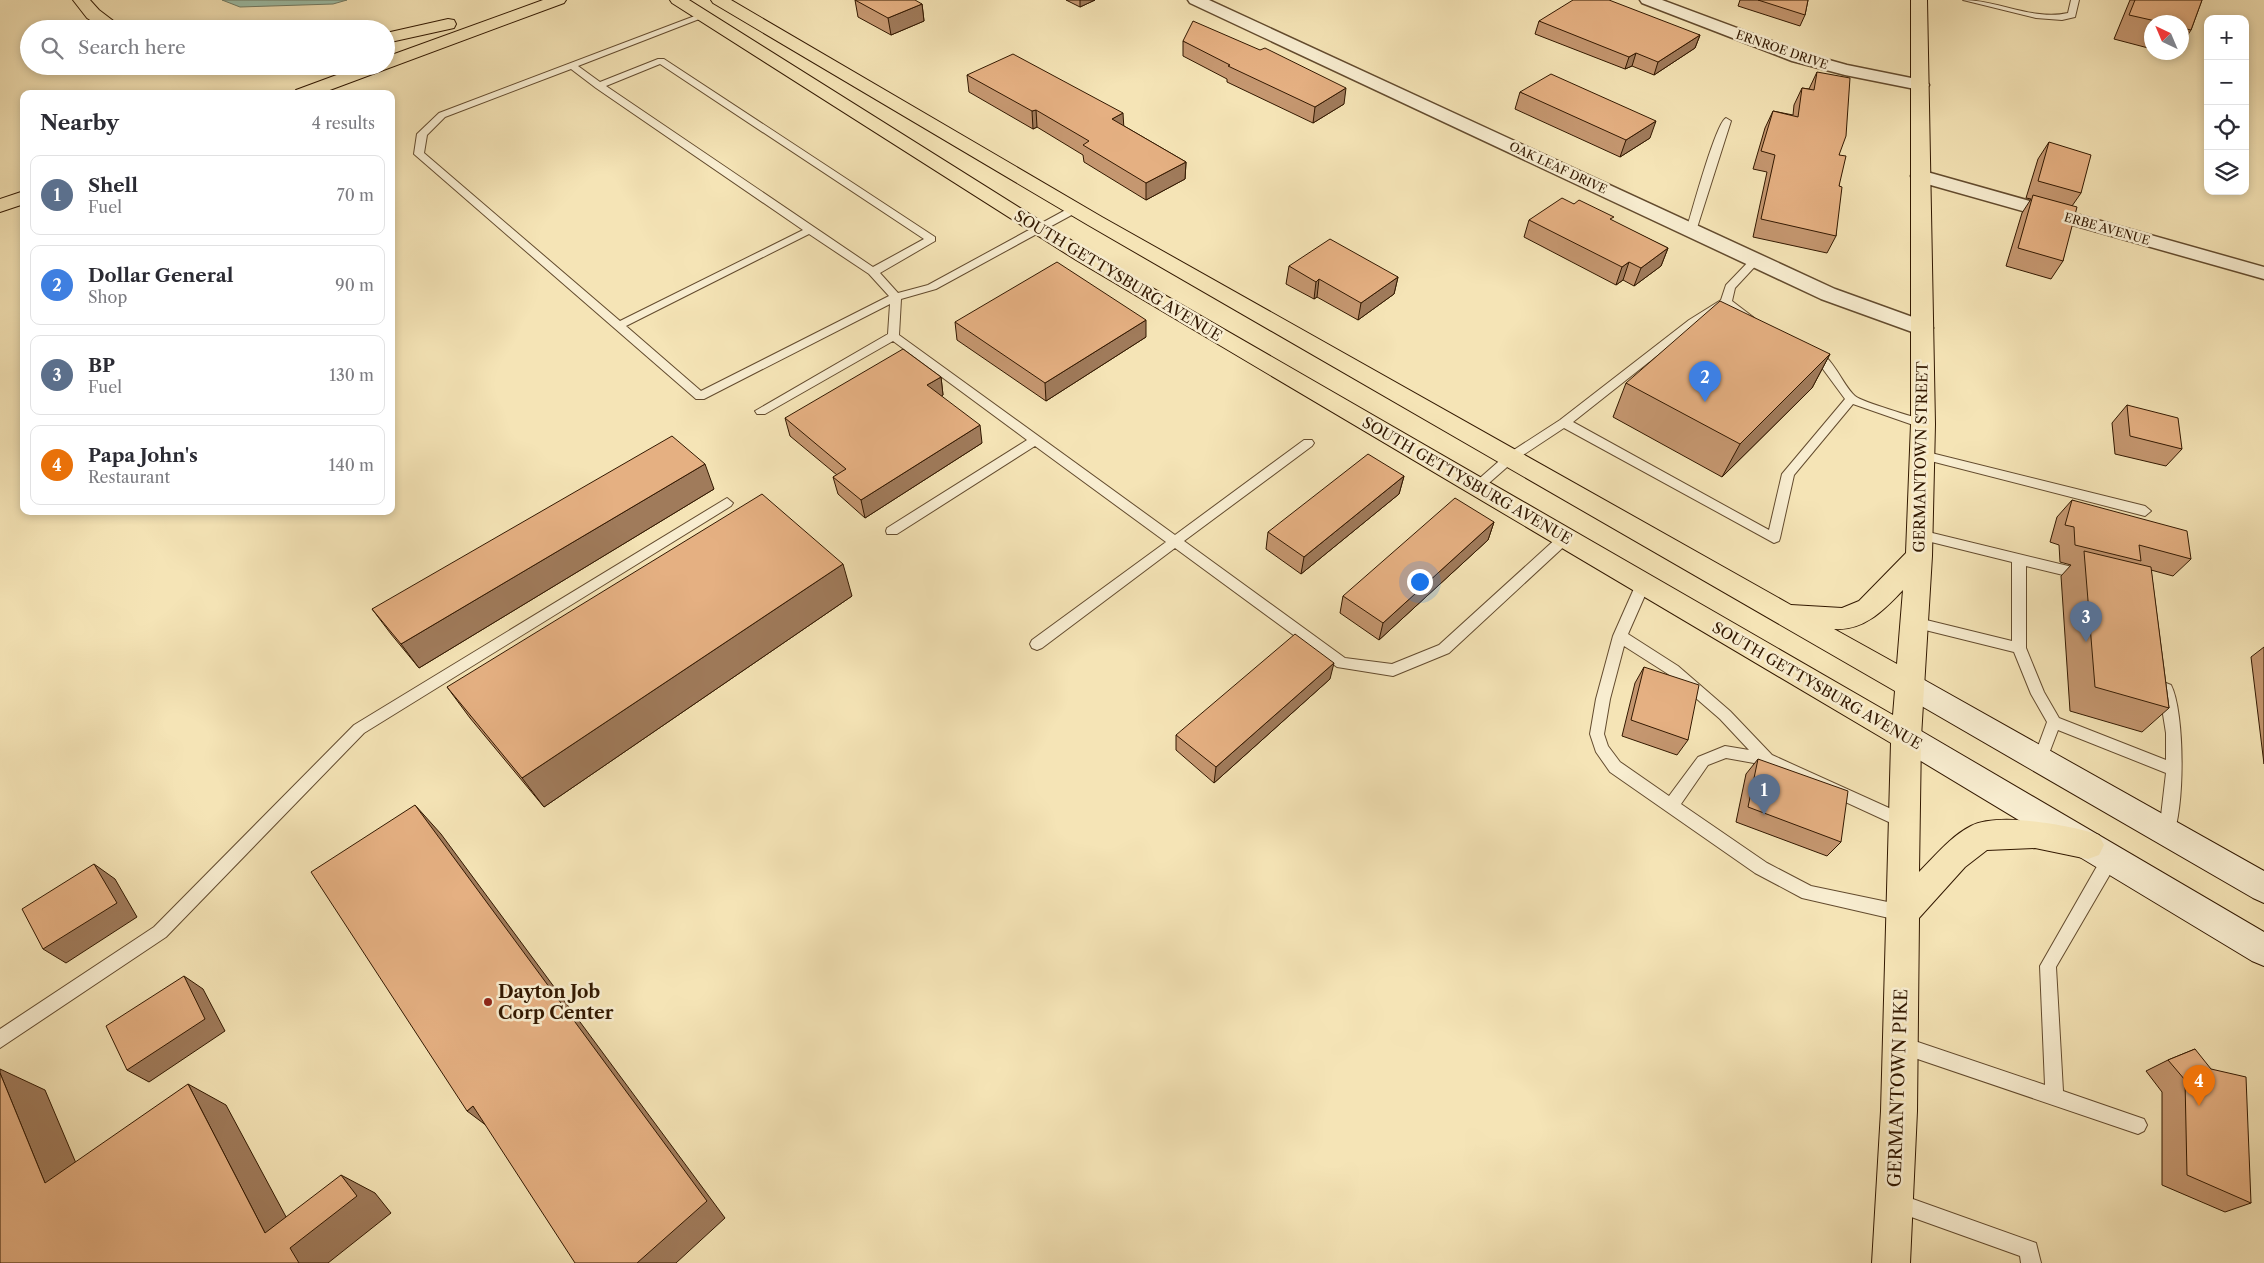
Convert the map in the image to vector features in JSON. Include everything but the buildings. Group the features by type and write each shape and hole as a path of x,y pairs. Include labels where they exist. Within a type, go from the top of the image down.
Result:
{"main road":[{"path":"81,0 100,20"},
{"path":"395,36 452,23 521,0"},
{"path":"395,60 558,0"},
{"name":"SOUTH GETTYSBURG AVENUE","path":"678,0 1038,229 1906,737 2264,950"},
{"path":"719,0 1075,208 2264,888"},
{"name":"GERMANTOWN STREET","path":"1902,913 1906,737 1920,546 1924,424 1919,0"},
{"path":"313,90 354,75"},
{"path":"0,206 20,198"},
{"path":"1784,614 1844,619 1869,608 1920,546"},
{"path":"1902,913 1954,857 1981,836 2035,834 2099,852"},
{"name":"GERMANTOWN PIKE","path":"1891,1263 1900,1045 1902,913"}],"street":[{"name":"OAK LEAF DRIVE","path":"1196,0 1756,260 1856,305 1922,328"},
{"name":"ERNROE DRIVE","path":"1648,0 1676,4 1798,57 1845,70 1920,85"},
{"name":"ERBE AVENUE","path":"1920,176 2264,273"}],"lane":[{"path":"1967,0 2040,16 2065,18 2072,15 2075,0"},
{"path":"703,16 442,114 422,134 419,154 700,396 896,297 932,287 1075,208"},
{"path":"600,86 662,62 931,239 873,272"},
{"path":"571,65 873,272 896,297 893,336"},
{"path":"1692,231 1718,141 1726,121"},
{"path":"618,326 810,230"},
{"path":"1476,487 1510,458 1564,423 1693,322 1726,302 1730,287 1756,260"},
{"path":"1726,302 1763,328"},
{"path":"761,411 893,336"},
{"path":"893,336 1342,663 1392,670 1444,649 1565,538"},
{"path":"1796,345 1821,358 1851,399 1924,424"},
{"path":"1564,423 1774,538 1788,474 1851,399"},
{"path":"892,531 1036,440"},
{"path":"1037,644 1308,443"},
{"path":"1922,455 2145,511"},
{"path":"0,1039 160,932 359,729 727,503"},
{"path":"1920,546 2019,559 2096,578"},
{"path":"2019,559 2018,648 2038,694 2054,722 2173,769"},
{"path":"1643,584 1620,636 1603,698 1597,734 1602,748 1615,767 1761,868 1808,893 1902,913"},
{"path":"1914,622 2018,648"},
{"path":"1620,636 1673,670 1725,715 1767,758"},
{"path":"2164,676 2173,733 2174,783 2167,833"},
{"path":"2040,760 2054,722"},
{"path":"1672,806 1703,761 1725,752 1767,758 1904,822"},
{"path":"2054,1096 2048,966 2099,852"},
{"path":"1900,1045 2138,1125"},
{"path":"1894,1201 2029,1250 2030,1263"}],"shaded area":[{"path":"222,0 347,0 333,4 240,7"}],"place":[{"name":"Dollar General","path":"1705,402"},
{"name":"BP","path":"2086,642"},
{"name":"Shell","path":"1764,815"},
{"name":"Dayton Job Corp Center","path":"488,1002"},
{"name":"Papa John's","path":"2199,1106"}]}
